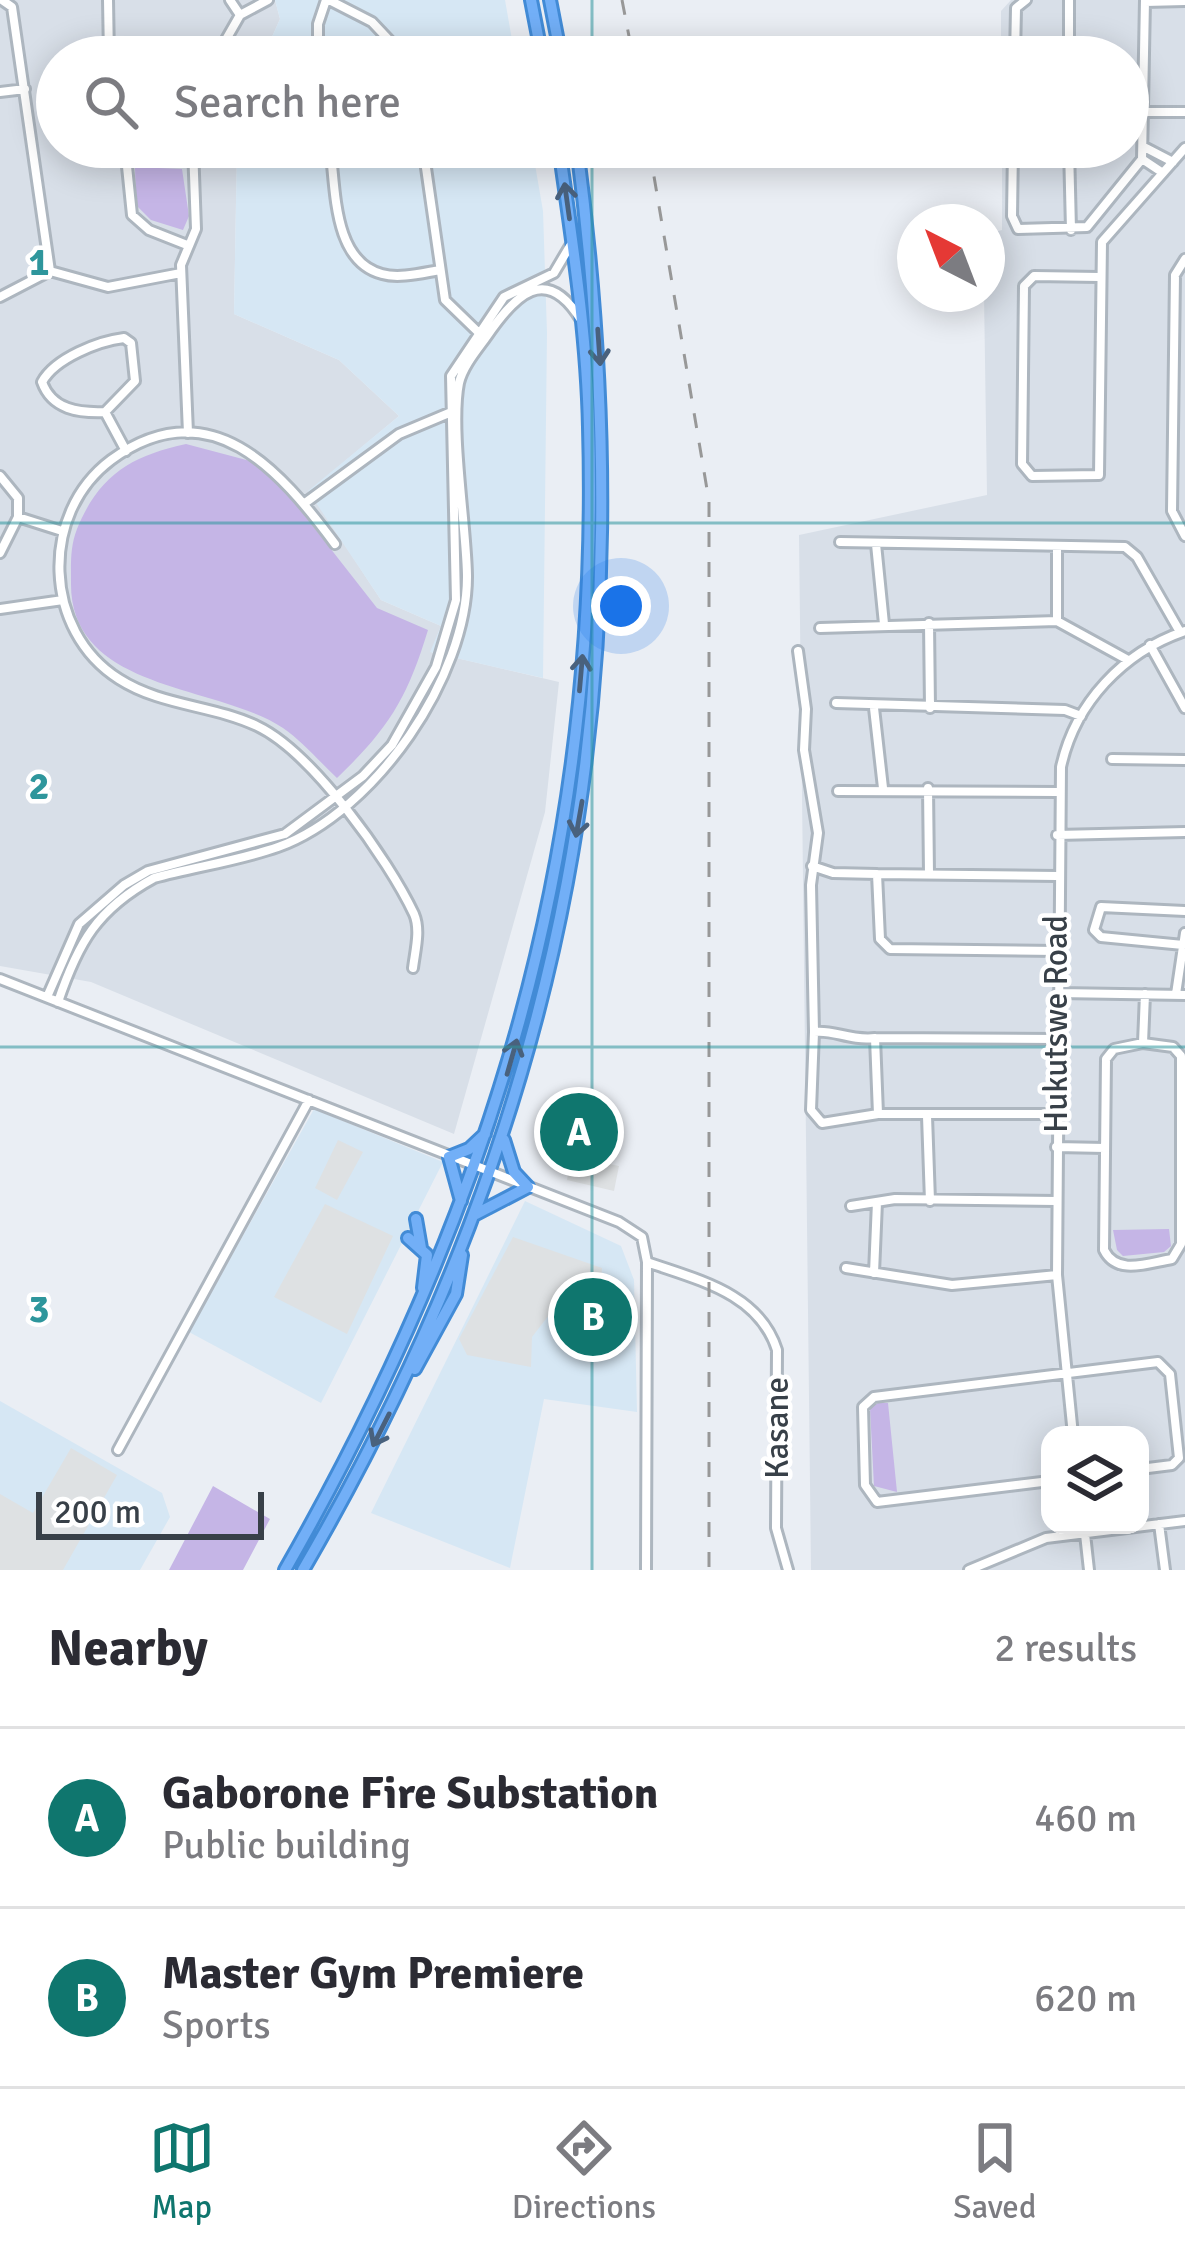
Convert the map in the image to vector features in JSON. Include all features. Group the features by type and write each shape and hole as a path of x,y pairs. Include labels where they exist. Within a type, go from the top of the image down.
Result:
{"highway":[{"path":"532,0 538,36"},
{"path":"550,0 557,36"},
{"path":"285,1570 411,1331 462,1205 494,1121 550,891 576,727 590,520 582,321 562,168"},
{"path":"302,1570 406,1379 492,1174 563,910 591,736 599,642 604,421 595,283 580,168"},
{"path":"462,1205 449,1157 469,1149 494,1121"},
{"path":"476,1214 528,1186 514,1172 503,1137"},
{"path":"411,1331 426,1272 416,1219"},
{"path":"408,1238 422,1248"}],"street":[{"path":"2,0 12,8 50,271"},
{"path":"108,0 109,36"},
{"path":"230,0 240,15"},
{"path":"228,36 240,15 268,0"},
{"path":"317,36 327,0 372,22 385,36"},
{"path":"1015,36 1016,8 1026,0"},
{"path":"1069,36 1070,0"},
{"path":"1145,36 1145,1 1185,1"},
{"path":"0,92 25,89"},
{"path":"1149,112 1185,112"},
{"path":"1099,277 1034,276 1024,286 1022,464 1032,476 1099,475 1099,277 1104,239 1185,148"},
{"path":"1149,150 1173,162"},
{"path":"1149,164 1162,173"},
{"path":"127,168 132,215 148,230 187,244"},
{"path":"188,433 181,273 187,244 196,229 194,168"},
{"path":"333,168 340,218 360,262 381,274 440,271"},
{"path":"426,168 445,300 481,335"},
{"path":"1013,168 1013,222 1025,230 1072,230 1096,220 1135,168"},
{"path":"1070,168 1072,230"},
{"path":"58,1002 80,924 136,877 275,838 337,796 392,745 421,699 451,630 459,569 451,376 504,297 560,268 572,240"},
{"path":"1185,259 1175,275 1181,397 1172,511 1185,536"},
{"path":"0,297 50,271 108,287 181,273"},
{"path":"47,998 92,924 146,882 277,847 343,806 408,737 459,635 467,578 459,383 481,335 514,300 537,290 564,297 582,321"},
{"path":"124,338 131,343 135,381 105,412 74,412 46,392 44,376 76,355 124,338"},
{"path":"105,412 125,452"},
{"path":"305,503 399,434 449,413"},
{"path":"335,544 305,503 254,452 224,439 188,433 125,452 83,490 62,531 63,600 82,642 117,678 269,732 337,796 415,915 413,968"},
{"path":"1173,472 1185,472"},
{"path":"0,476 18,498 18,517 0,553"},
{"path":"18,517 62,531"},
{"path":"841,542 1125,547 1137,557 1183,631"},
{"path":"876,544 884,623"},
{"path":"1057,546 1057,621"},
{"path":"0,609 63,600"},
{"path":"820,628 1057,621 1128,660"},
{"path":"929,623 930,708"},
{"name":"Hukutswe Road","path":"1072,1426 1057,1275 1058,792 1065,749 1081,716 1128,660 1183,631"},
{"path":"1150,645 1185,709"},
{"path":"798,651 806,710 804,750 818,833 812,866 813,1117 822,1123 878,1114 1055,1114"},
{"path":"836,703 874,708 1065,710 1081,716"},
{"path":"874,708 883,788"},
{"path":"1112,759 1185,760"},
{"path":"928,788 929,874"},
{"path":"838,791 1058,792"},
{"path":"1057,835 1185,832"},
{"path":"812,866 833,873 1057,876"},
{"path":"877,874 880,939 890,949 1058,951"},
{"path":"1183,945 1101,937 1094,930 1101,908 1185,911"},
{"path":"1058,993 1180,995 1185,933"},
{"path":"29,991 63,975"},
{"path":"63,975 80,1011"},
{"name":"Kasane","path":"0,980 629,1227 646,1245 647,1262 736,1296 768,1327 778,1367 780,1556 788,1570"},
{"path":"1143,1043 1145,994"},
{"path":"814,1032 826,1031 845,1040 1057,1040"},
{"path":"875,1037 878,1114"},
{"path":"1143,1043 1174,1047 1181,1056 1181,1244 1172,1259 1123,1267 1106,1257 1106,1059 1114,1049 1143,1043"},
{"path":"118,1450 309,1100"},
{"path":"927,1116 930,1201"},
{"path":"1056,1147 1105,1148"},
{"path":"851,1206 1056,1201"},
{"path":"874,1273 877,1202"},
{"path":"646,1570 647,1262"},
{"path":"846,1268 952,1285 1057,1275"},
{"path":"1041,1482 877,1502 865,1485 863,1407 874,1397 1165,1364 1179,1458 1149,1466"},
{"path":"1149,1525 1185,1521"},
{"path":"1159,1524 1166,1570"},
{"path":"968,1570 1014,1547 1065,1534"},
{"path":"1085,1534 1089,1570"},
{"path":"777,1570 780,1556"}],"shaded area":[{"path":"0,0 275,0 280,19 272,36 36,36 36,168 237,168 234,314 339,360 399,416 309,491 381,600 441,626 431,652 559,682 545,812 454,1134 91,982 0,966"},
{"path":"275,0 505,0 511,36 272,36 280,19"},
{"path":"1011,0 1185,0 1185,1570 811,1570 799,535 987,495 984,312 1005,312 1002,168 1149,168 1149,36 1001,36 1001,11"},
{"path":"135,168 182,169 189,216 183,230 151,220 136,205"},
{"path":"237,168 536,168 543,211 547,333 543,678 430,652 441,626 381,600 308,491 399,416 339,360 234,314"},
{"path":"186,444 254,462 276,479 377,608 428,630 394,711 337,778 283,728 120,665 94,645 77,619 71,555 86,510 119,471 149,455"},
{"path":"314,1109 443,1162 321,1403 189,1332"},
{"path":"338,1140 363,1152 337,1200 315,1188"},
{"path":"571,1156 619,1166 614,1191 567,1180"},
{"path":"525,1201 621,1246 634,1280 637,1412 544,1399 510,1568 371,1513"},
{"path":"325,1204 393,1236 347,1334 274,1297"},
{"path":"1169,1229 1171,1246 1164,1252 1123,1256 1117,1250 1113,1230"},
{"path":"513,1237 602,1268 599,1320 549,1315 532,1337 531,1367 467,1355 459,1339"},
{"path":"0,1401 162,1493 170,1517 140,1570 0,1570"},
{"path":"888,1403 897,1492 874,1486 870,1408"},
{"path":"71,1448 117,1475 63,1570 0,1570 0,1494 33,1513"},
{"path":"213,1486 270,1519 243,1570 169,1570"}],"railway":[{"path":"622,0 629,36"},
{"path":"653,168 709,501 709,1570"}],"place":[{"name":"Gaborone Fire Substation","path":"579,1132"},
{"name":"Master Gym Premiere","path":"593,1317"}]}
